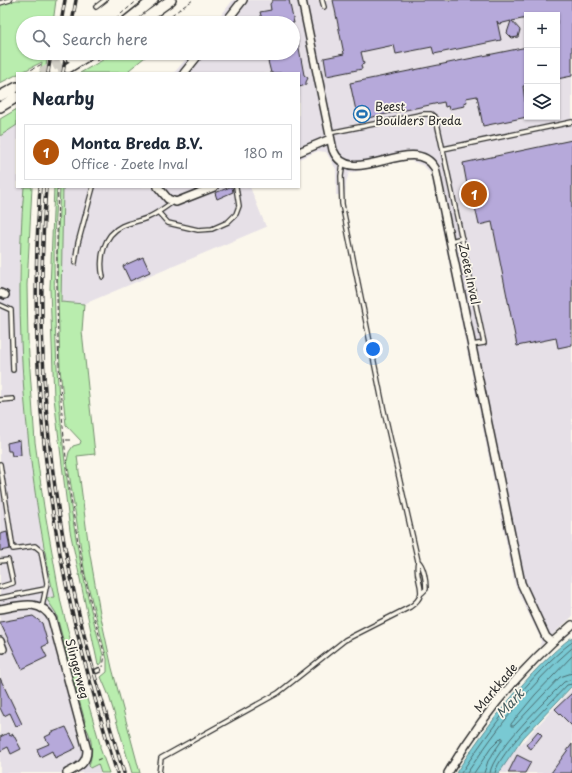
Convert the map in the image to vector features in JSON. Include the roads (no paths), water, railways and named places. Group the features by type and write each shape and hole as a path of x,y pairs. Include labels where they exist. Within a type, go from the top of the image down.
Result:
{"main road":[{"path":"133,16 153,0"},
{"path":"149,16 171,0"},
{"path":"68,68 81,60"},
{"path":"0,96 16,88"},
{"path":"0,107 16,98"}],"street":[{"path":"230,16 243,0"},
{"path":"302,0 334,154 343,162"},
{"path":"185,72 194,60"},
{"path":"300,151 330,136"},
{"name":"Zoete Inval","path":"343,162 360,165 413,154 427,159 433,164 436,172 521,583 546,637 552,642"},
{"path":"159,188 168,199 176,204 212,188"},
{"path":"0,609 26,605 42,607"},
{"name":"Slingerweg","path":"42,607 52,619 87,750 87,758 82,765 67,773"},
{"name":"Markkade","path":"448,773 478,726 552,642 572,625"},
{"path":"0,641 3,649"}],"lane":[{"path":"0,3 10,0"},
{"path":"96,7 105,0"},
{"path":"322,0 324,7"},
{"path":"330,136 429,114 436,118 484,343 472,346"},
{"path":"443,149 572,122"},
{"path":"159,773 162,758 278,693 346,640 419,601 422,593 426,589 426,583 418,561 388,427 342,204 341,176 343,162"},
{"path":"75,263 78,243 93,188"},
{"path":"158,212 168,223 198,230 212,229 228,222 236,214 239,206 236,188"},
{"path":"104,277 101,266 102,255 113,233 122,226 142,220 176,204"},
{"path":"450,241 462,238"},
{"path":"0,305 11,310 13,370"},
{"path":"0,400 13,399"},
{"path":"0,464 13,549 33,546 40,549 47,581 44,589 42,607"},
{"path":"0,561 8,560 13,583 0,587"},
{"path":"418,561 416,566 422,593"},
{"path":"0,598 44,589"}],"water":[{"name":"Mark","path":"572,637 572,686 523,738 499,773 456,773 509,700 556,650"}],"tunnel":[{"path":"43,72 65,60"},
{"path":"61,72 68,68"}],"railway":[{"path":"62,16 65,0"},
{"path":"73,16 76,0"},
{"path":"48,72 50,60"},
{"path":"63,72 65,60"},
{"path":"40,188 36,293 37,346 45,451 60,555 71,607 92,690 117,773"},
{"path":"46,188 42,287 43,337 45,388 55,488 63,538 84,634 124,773"}],"place":[{"name":"Beest Boulders Breda","path":"362,114"},
{"name":"Monta Breda B.V.","path":"474,194"}]}
